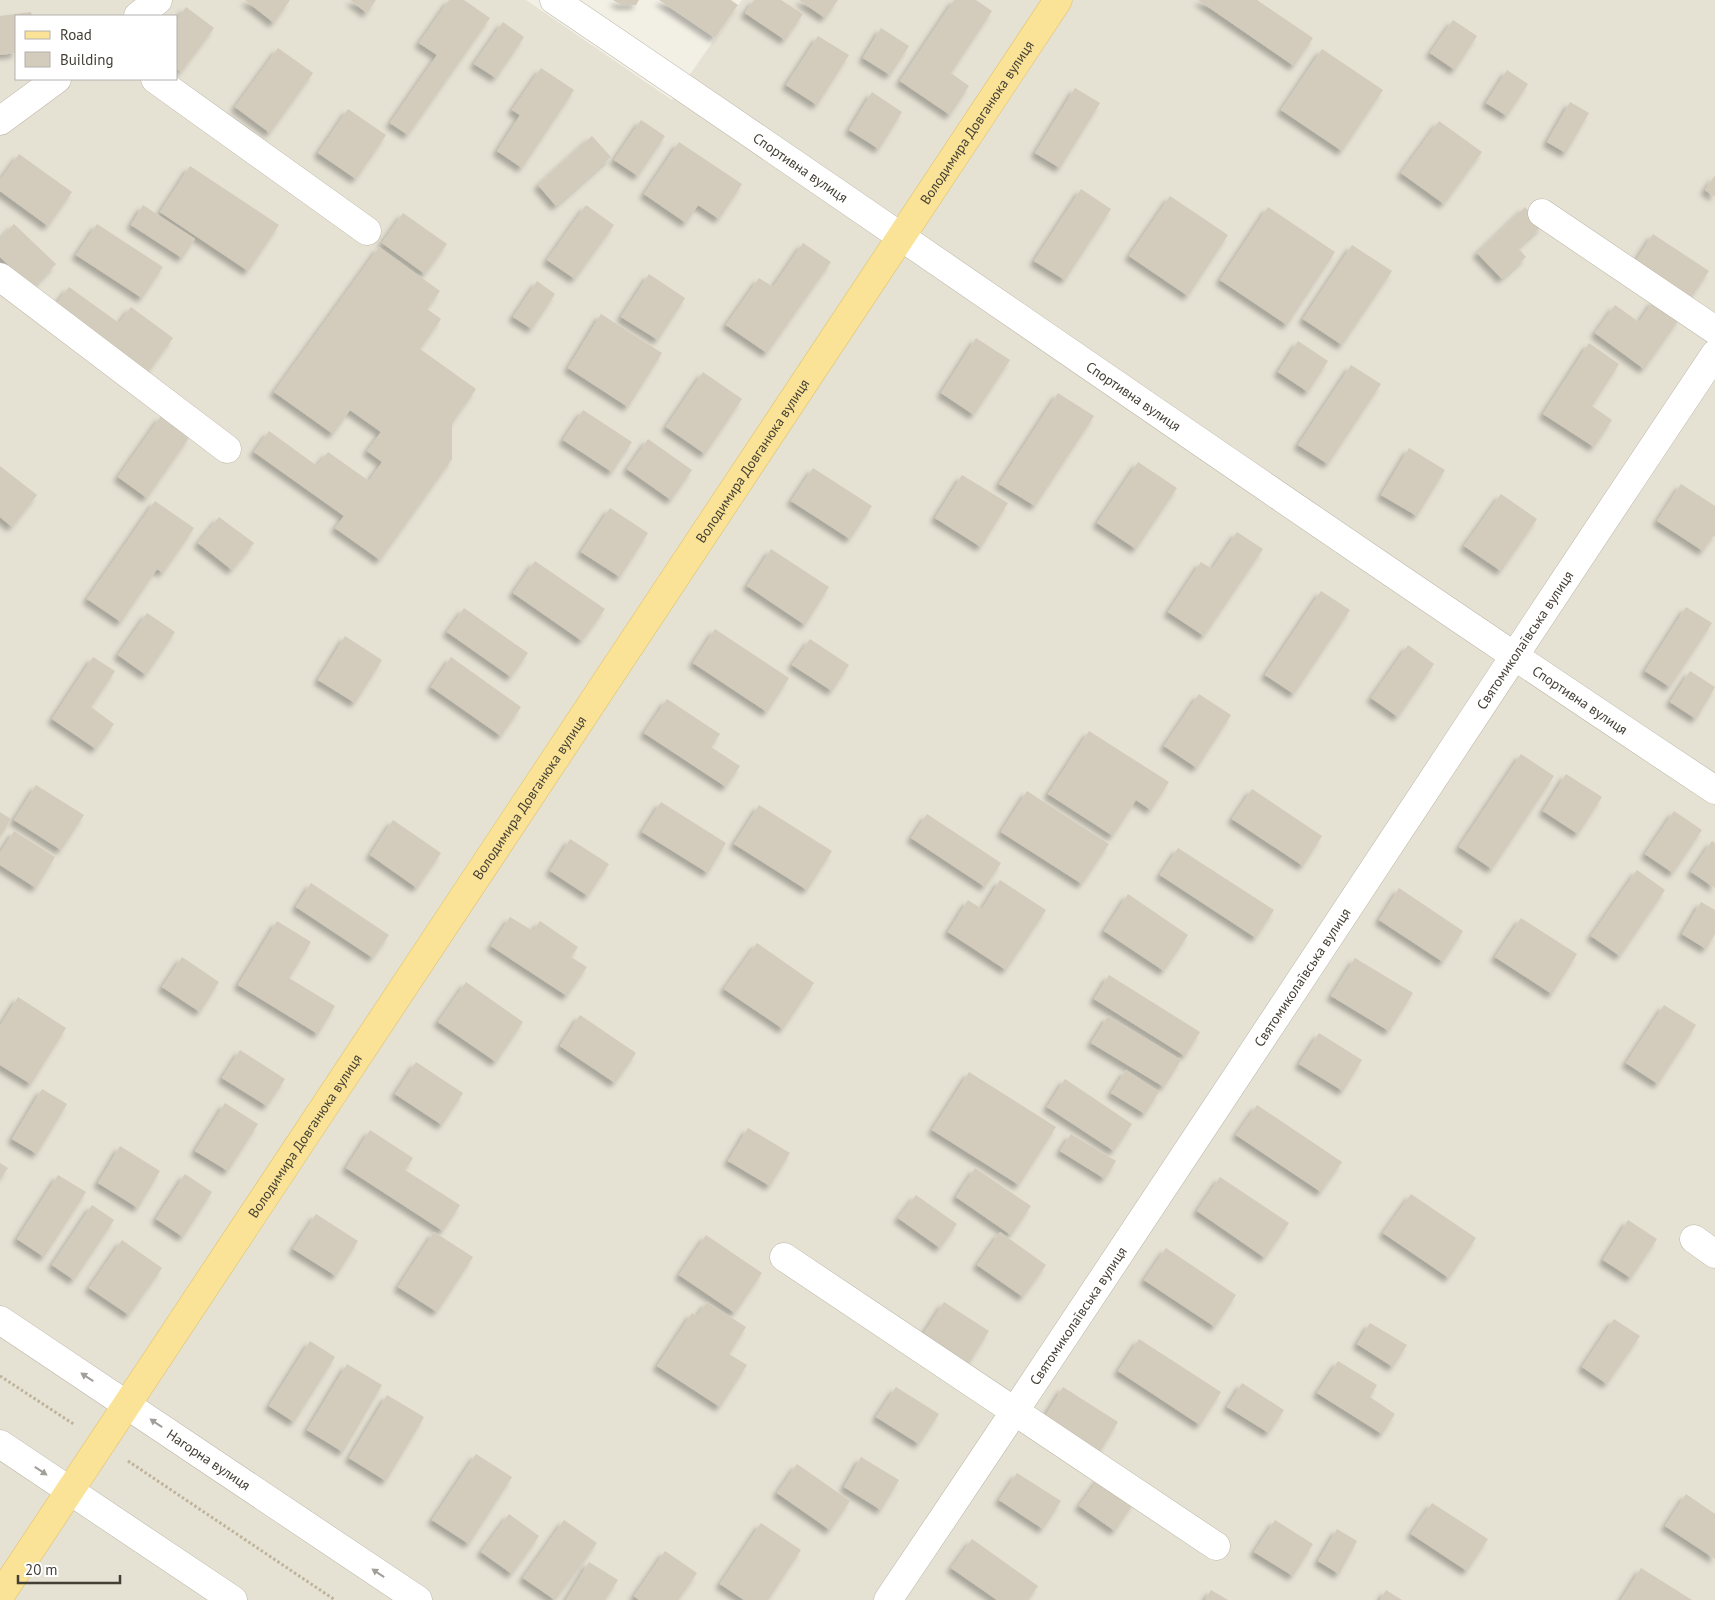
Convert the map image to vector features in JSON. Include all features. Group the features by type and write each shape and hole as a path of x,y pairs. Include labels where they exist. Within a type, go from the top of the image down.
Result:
{"main road":[{"name":"Володимира Довганюка вулиця","path":"0,1596 1058,0"}],"street":[{"path":"139,15 158,0"},
{"name":"Спортивна вулиця","path":"554,0 902,235 1513,656 1715,790"},
{"path":"0,121 56,80"},
{"path":"156,80 367,231"},
{"path":"1542,213 1715,330"},
{"path":"0,277 227,449"},
{"name":"Святомиколаївська вулиця","path":"888,1600 1015,1413 1513,656 1715,354"},
{"path":"784,1257 1216,1546"},
{"name":"Нагорна вулиця","path":"0,1320 418,1600"},
{"path":"0,1444 70,1490 202,1591 233,1600"}],"path":[{"path":"0,1376 335,1600"}],"shaded area":[{"path":"0,0 526,0 672,100 742,0 1715,0 1715,1600 0,1600"}],"building":[{"path":"245,0 290,0 274,23"},
{"path":"350,0 376,0 367,13"},
{"path":"449,0 464,0 490,18 408,135 390,123 437,55 419,43"},
{"path":"613,0 639,0 636,5 621,5"},
{"path":"659,0 731,0 738,5 715,38"},
{"path":"754,0 781,0 803,14 785,40 745,13"},
{"path":"799,0 838,0 825,18"},
{"path":"954,0 976,0 992,11 951,73 969,86 950,115 900,81"},
{"path":"1198,0 1257,0 1313,38 1294,66"},
{"path":"186,7 214,28 181,72 178,70 178,18"},
{"path":"31,12 32,15 15,15 15,53 0,55 0,16"},
{"path":"1453,20 1477,36 1455,70 1430,53"},
{"path":"503,22 524,37 496,78 474,64"},
{"path":"881,28 909,46 890,75 863,58"},
{"path":"818,36 849,55 817,105 786,85"},
{"path":"278,48 313,73 270,133 235,107"},
{"path":"1322,49 1383,90 1342,151 1281,110"},
{"path":"541,68 574,90 522,168 497,151 520,115 512,110"},
{"path":"1507,70 1528,84 1507,116 1486,103"},
{"path":"1075,88 1100,103 1060,168 1035,153"},
{"path":"872,92 902,112 879,149 849,130"},
{"path":"1570,102 1589,113 1566,153 1547,142"},
{"path":"348,109 386,135 356,179 318,153"},
{"path":"641,120 665,136 638,176 614,160"},
{"path":"1439,121 1482,152 1444,204 1401,173"},
{"path":"592,136 611,157 556,206 538,185"},
{"path":"679,142 742,184 719,219 698,205 686,223 644,194"},
{"path":"19,154 72,192 48,226 0,191 0,180"},
{"path":"190,166 279,225 248,271 160,212"},
{"path":"1715,175 1715,197 1705,190"},
{"path":"1081,189 1111,209 1065,280 1034,261"},
{"path":"1170,196 1228,235 1188,296 1129,256"},
{"path":"143,205 195,239 182,258 131,225"},
{"path":"586,205 614,225 575,279 547,260"},
{"path":"1268,207 1335,252 1287,325 1220,280"},
{"path":"1525,207 1542,226 1518,248 1526,257 1502,279 1477,253"},
{"path":"403,213 447,244 425,274 382,243"},
{"path":"14,224 56,264 33,288 0,257 0,239"},
{"path":"97,224 163,267 142,298 76,255"},
{"path":"1653,234 1709,271 1690,299 1635,262"},
{"path":"803,243 831,262 767,353 726,325 759,278 773,287"},
{"path":"1352,245 1392,271 1342,345 1303,319"},
{"path":"379,247 440,291 427,309 441,319 420,349 476,389 452,423 452,459 380,560 335,528 344,516 254,452 269,431 317,466 328,452 369,481 382,462 367,451 381,432 350,410 333,434 274,392"},
{"path":"649,274 685,298 658,340 621,317"},
{"path":"537,281 555,294 532,329 513,317"},
{"path":"69,287 119,323 131,307 173,338 145,376 52,309"},
{"path":"1654,300 1680,318 1644,369 1595,333 1615,305 1639,322"},
{"path":"601,314 662,353 628,407 568,368"},
{"path":"976,338 1010,360 974,415 941,393"},
{"path":"1298,341 1328,361 1308,392 1278,372"},
{"path":"1589,343 1619,364 1592,406 1612,420 1594,447 1543,414"},
{"path":"1351,365 1381,384 1328,464 1298,445"},
{"path":"703,372 742,399 705,454 666,427"},
{"path":"1058,393 1094,416 1035,506 999,484"},
{"path":"583,410 632,442 612,472 563,440"},
{"path":"161,416 190,436 147,498 118,477"},
{"path":"648,439 692,470 671,500 627,469"},
{"path":"1409,448 1445,470 1417,516 1381,495"},
{"path":"1138,462 1177,488 1136,549 1097,523"},
{"path":"0,466 37,495 12,527 0,517"},
{"path":"813,468 872,506 850,539 791,501"},
{"path":"962,475 1008,503 981,547 935,518"},
{"path":"1681,484 1715,506 1715,537 1713,536 1703,551 1657,521"},
{"path":"1501,494 1537,519 1501,571 1464,546"},
{"path":"155,501 194,528 163,573 157,569 121,622 87,599"},
{"path":"610,508 648,533 620,577 581,552"},
{"path":"219,517 254,543 232,570 198,543"},
{"path":"1237,532 1263,549 1204,636 1168,612 1201,562 1212,569"},
{"path":"771,549 829,587 805,625 747,586"},
{"path":"535,561 605,609 582,641 513,593"},
{"path":"1321,591 1350,610 1294,694 1265,675"},
{"path":"1686,607 1712,623 1670,687 1645,671"},
{"path":"464,608 528,653 511,677 447,632"},
{"path":"147,613 175,632 146,675 118,655"},
{"path":"715,629 789,678 767,712 693,663"},
{"path":"345,636 382,660 355,703 318,680"},
{"path":"810,639 849,665 832,691 792,665"},
{"path":"1408,645 1434,664 1398,717 1371,698"},
{"path":"93,657 115,671 91,707 114,724 96,749 52,719"},
{"path":"451,657 521,707 501,736 431,687"},
{"path":"1690,671 1715,687 1696,719 1670,702"},
{"path":"1199,694 1231,715 1197,768 1164,746"},
{"path":"667,699 720,734 711,747 740,766 726,787 644,733"},
{"path":"1089,731 1169,782 1151,810 1136,800 1113,836 1048,794"},
{"path":"1521,754 1554,776 1492,869 1459,847"},
{"path":"1566,774 1602,797 1578,834 1543,811"},
{"path":"36,785 84,815 61,850 14,820"},
{"path":"1252,789 1322,836 1303,866 1232,819"},
{"path":"1027,791 1109,844 1082,884 1001,832"},
{"path":"661,802 726,843 708,873 642,832"},
{"path":"759,805 832,851 807,890 734,844"},
{"path":"1674,811 1702,830 1673,873 1645,854"},
{"path":"0,812 11,819 0,837"},
{"path":"927,814 1001,863 985,887 911,838"},
{"path":"393,820 441,853 417,888 370,855"},
{"path":"14,831 55,857 36,888 0,865 0,853"},
{"path":"570,839 609,864 588,896 550,871"},
{"path":"1712,841 1715,843 1715,888 1691,872"},
{"path":"1178,848 1274,910 1256,938 1160,875"},
{"path":"1637,870 1665,890 1620,956 1591,936"},
{"path":"1000,880 1046,910 1006,970 948,932 968,900 982,909"},
{"path":"311,883 389,935 373,958 296,907"},
{"path":"1399,888 1463,931 1443,962 1379,920"},
{"path":"1128,894 1188,935 1164,971 1104,931"},
{"path":"1701,902 1715,910 1715,934 1706,949 1682,934"},
{"path":"510,917 533,931 540,921 578,947 571,957 587,967 567,996 491,946"},
{"path":"1521,918 1577,954 1552,994 1495,957"},
{"path":"277,921 311,942 289,978 335,1006 318,1034 238,985"},
{"path":"757,943 814,983 783,1029 724,989"},
{"path":"182,957 219,982 200,1012 162,987"},
{"path":"1355,958 1413,993 1389,1031 1331,996"},
{"path":"1109,975 1200,1032 1185,1056 1094,999"},
{"path":"466,982 523,1022 496,1062 438,1022"},
{"path":"18,997 66,1028 31,1084 0,1065 0,1026"},
{"path":"1664,1005 1696,1025 1658,1084 1626,1063"},
{"path":"580,1015 636,1053 615,1083 560,1046"},
{"path":"1108,1016 1181,1060 1164,1087 1091,1043"},
{"path":"1319,1033 1362,1060 1343,1091 1299,1064"},
{"path":"240,1050 285,1079 267,1106 222,1078"},
{"path":"416,1062 463,1093 442,1125 395,1094"},
{"path":"1126,1070 1159,1092 1145,1114 1111,1093"},
{"path":"969,1072 1056,1127 1019,1185 932,1130"},
{"path":"1065,1079 1132,1124 1114,1151 1047,1107"},
{"path":"42,1089 67,1104 37,1154 12,1139"},
{"path":"225,1103 258,1124 228,1171 195,1151"},
{"path":"1257,1105 1342,1162 1321,1192 1236,1135"},
{"path":"748,1128 790,1153 770,1186 728,1161"},
{"path":"370,1130 413,1158 405,1170 460,1205 443,1231 346,1168"},
{"path":"1071,1134 1116,1161 1105,1179 1060,1151"},
{"path":"120,1146 160,1171 138,1208 98,1183"},
{"path":"0,1163 8,1168 0,1179"},
{"path":"975,1168 1031,1206 1011,1235 956,1197"},
{"path":"185,1174 212,1192 183,1237 156,1219"},
{"path":"58,1175 86,1192 44,1257 17,1239"},
{"path":"1220,1177 1289,1223 1265,1258 1197,1211"},
{"path":"1411,1194 1476,1238 1449,1278 1383,1233"},
{"path":"916,1195 957,1224 940,1248 898,1218"},
{"path":"92,1205 114,1220 74,1280 52,1265"},
{"path":"316,1214 358,1241 336,1276 293,1249"},
{"path":"1628,1220 1657,1239 1631,1278 1603,1260"},
{"path":"434,1232 473,1257 437,1312 398,1287"},
{"path":"1000,1232 1046,1265 1023,1297 977,1265"},
{"path":"706,1235 762,1273 735,1313 679,1275"},
{"path":"122,1240 162,1268 129,1315 89,1288"},
{"path":"1166,1248 1236,1295 1215,1327 1144,1280"},
{"path":"707,1302 746,1327 729,1354 747,1365 720,1407 657,1366 692,1313 697,1316"},
{"path":"944,1302 989,1331 968,1365 922,1336"},
{"path":"1614,1319 1640,1336 1607,1384 1582,1367"},
{"path":"1370,1323 1407,1345 1393,1367 1357,1344"},
{"path":"1139,1339 1221,1392 1200,1425 1118,1371"},
{"path":"310,1341 335,1357 294,1422 269,1406"},
{"path":"1338,1361 1377,1385 1370,1397 1395,1414 1382,1434 1317,1393"},
{"path":"347,1364 382,1385 343,1452 307,1430"},
{"path":"1242,1383 1284,1410 1269,1433 1227,1407"},
{"path":"896,1387 939,1414 919,1444 876,1417"},
{"path":"1063,1387 1118,1422 1098,1455 1042,1421"},
{"path":"387,1395 424,1417 386,1481 349,1458"},
{"path":"476,1454 512,1477 469,1544 432,1520"},
{"path":"861,1457 899,1480 881,1510 844,1487"},
{"path":"797,1464 850,1501 830,1530 777,1493"},
{"path":"1017,1473 1061,1501 1043,1529 999,1500"},
{"path":"1100,1477 1135,1501 1115,1531 1079,1506"},
{"path":"1686,1494 1715,1514 1715,1559 1665,1526"},
{"path":"1432,1503 1488,1539 1467,1571 1411,1534"},
{"path":"509,1514 539,1536 512,1574 481,1552"},
{"path":"564,1520 597,1543 555,1600 523,1578"},
{"path":"1275,1520 1313,1544 1293,1576 1254,1552"},
{"path":"761,1523 801,1550 768,1600 744,1600 720,1584"},
{"path":"1337,1529 1357,1541 1339,1574 1318,1561"},
{"path":"972,1539 1038,1586 1028,1600 997,1600 951,1568"},
{"path":"665,1551 697,1573 678,1600 639,1600 634,1596"},
{"path":"589,1562 618,1580 605,1600 566,1600"},
{"path":"1641,1568 1692,1600 1621,1600"},
{"path":"1211,1590 1228,1600 1205,1600"},
{"path":"1386,1590 1402,1600 1380,1600"}]}
